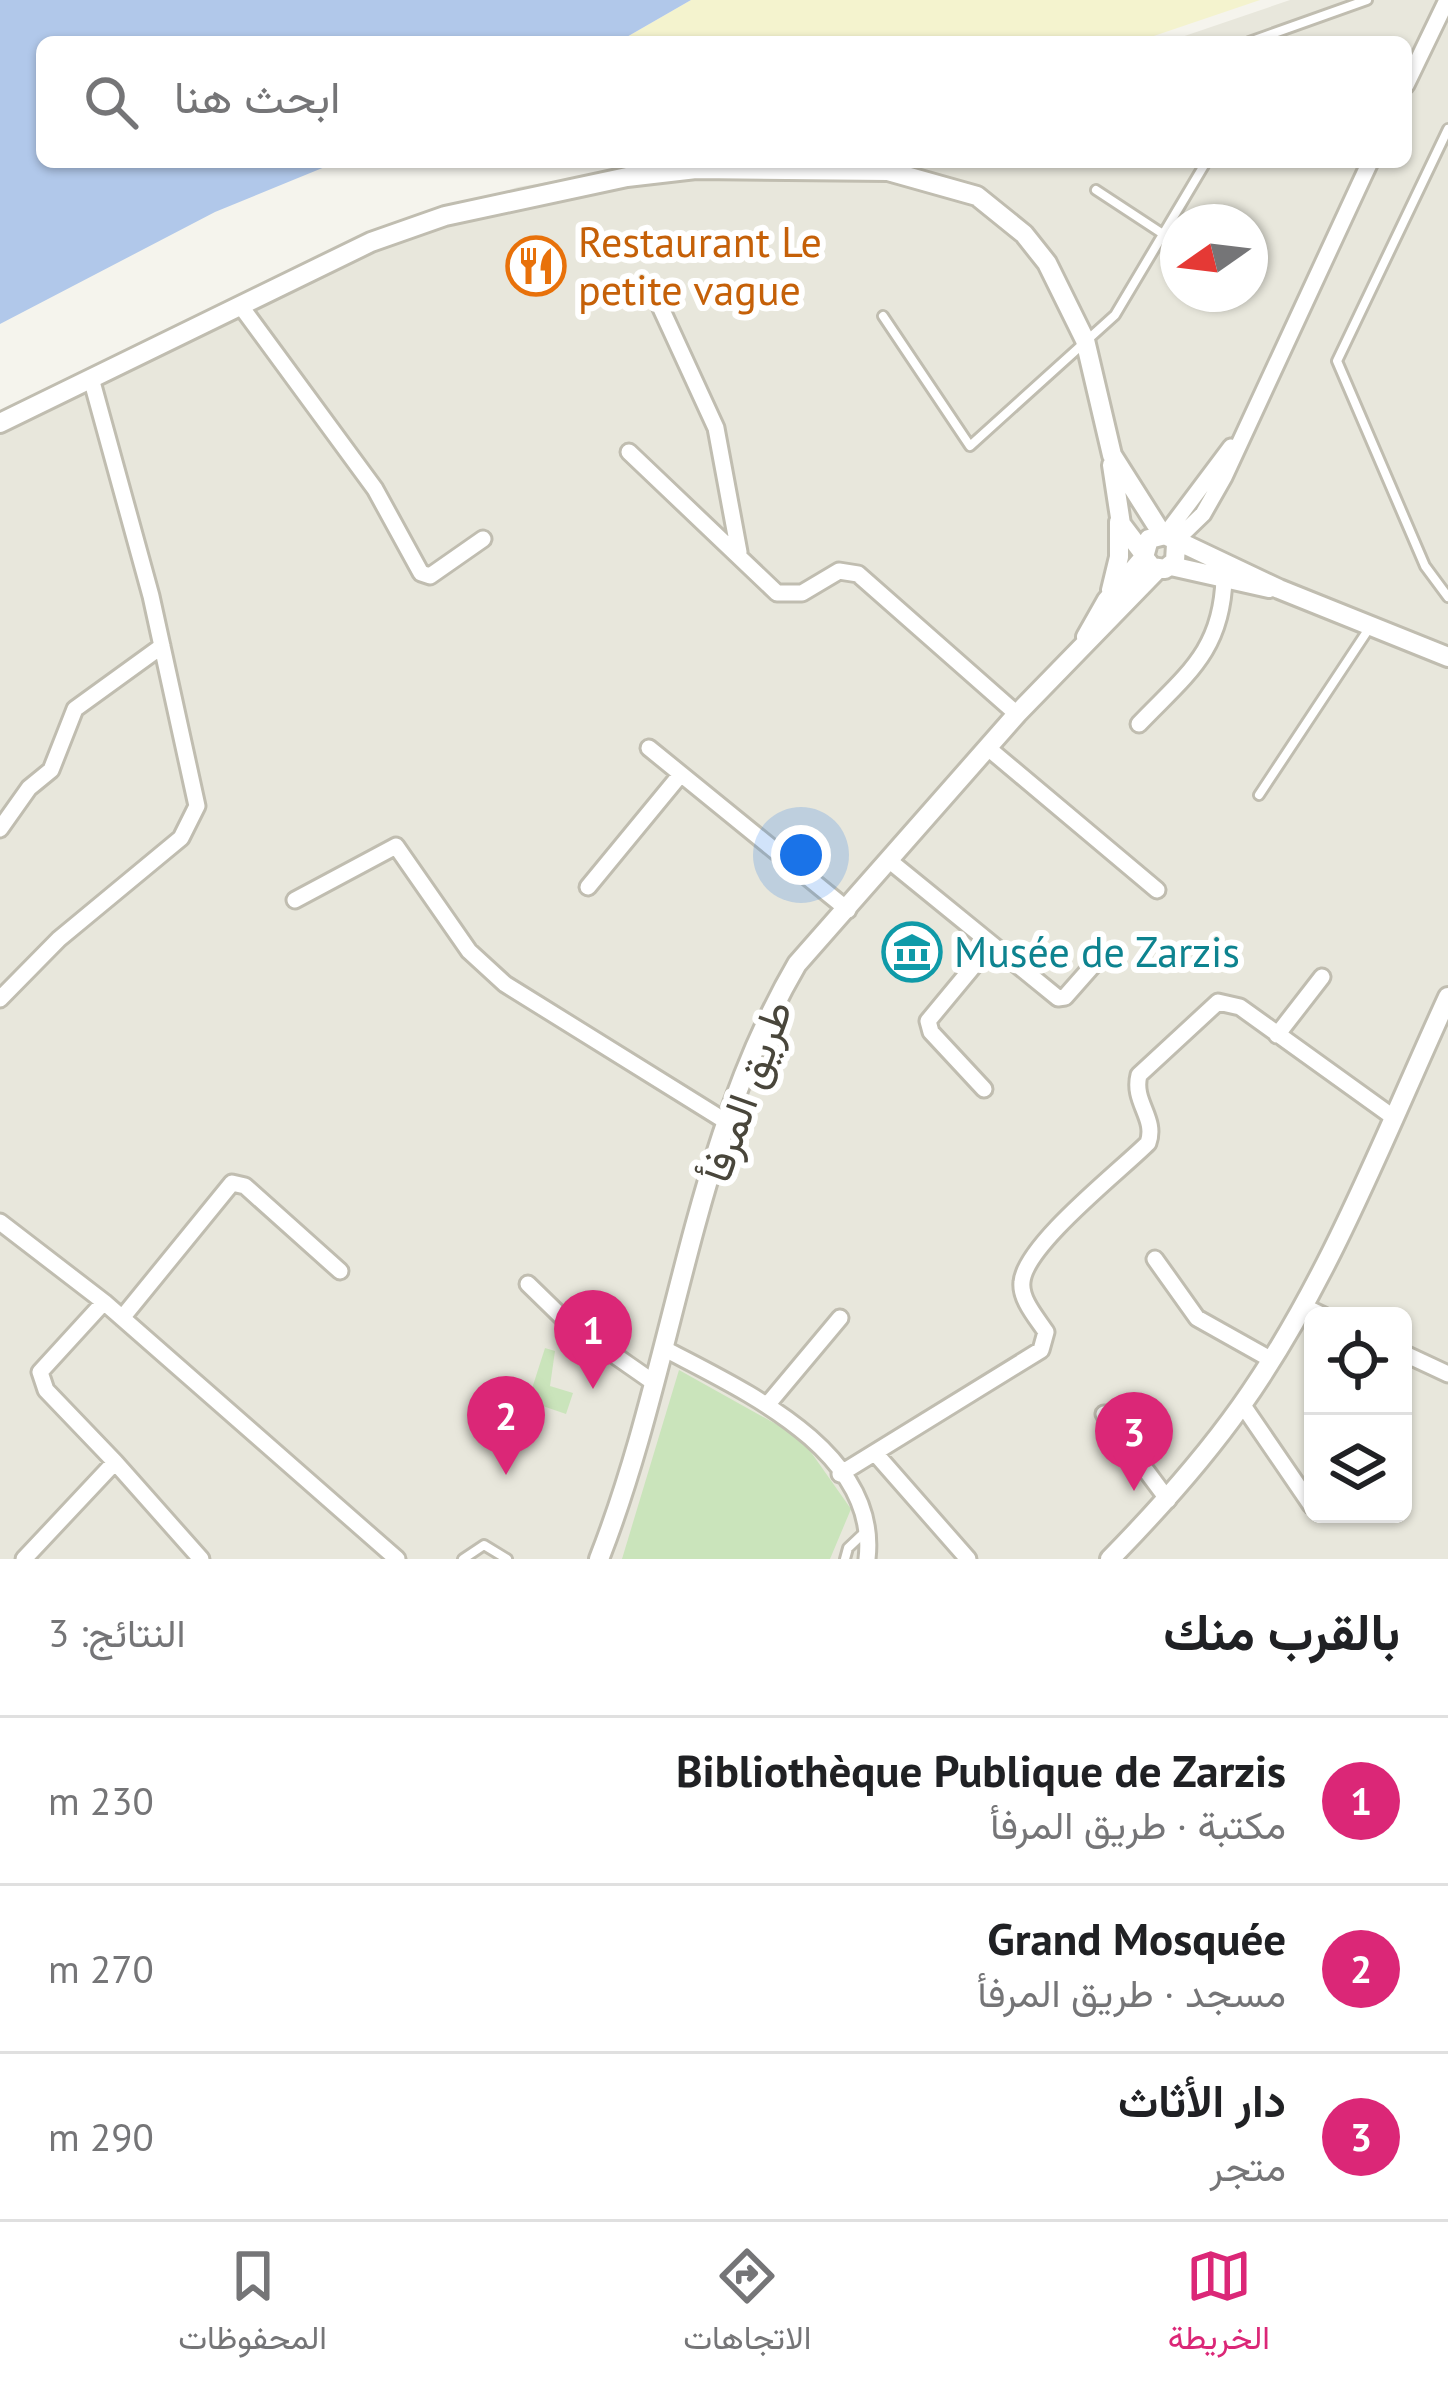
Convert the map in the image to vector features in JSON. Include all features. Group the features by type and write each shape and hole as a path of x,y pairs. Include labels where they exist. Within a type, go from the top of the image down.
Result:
{"street":[{"path":"1412,73 1445,10"},
{"path":"1081,647 1169,539 1214,496 1367,168"},
{"path":"0,423 370,242 514,198 697,170 887,171 951,184 1004,215 1047,263 1085,340 1112,454 1119,557 1107,600 1081,647"},
{"path":"654,293 716,428 740,555"},
{"path":"240,305 375,489 423,575 483,538"},
{"path":"0,999 59,939 191,825 197,790 91,378"},
{"path":"628,452 785,596 839,571 858,574 1017,714"},
{"path":"1112,454 1169,539"},
{"path":"1117,512 1126,535 1154,561 1279,589"},
{"path":"1154,561 1149,539 1169,539 1448,657"},
{"path":"1107,600 1154,561"},
{"path":"1139,724 1216,636 1224,578"},
{"path":"0,829 28,788 51,770 75,710 162,646"},
{"name":"طريق المرفأ","path":"599,1559 730,1124 771,1008 797,964 1081,647"},
{"path":"650,748 848,910"},
{"path":"988,748 1157,890"},
{"path":"588,887 681,774"},
{"path":"295,901 396,846 469,951 505,984 730,1124"},
{"path":"891,862 1058,998 1065,997 1095,963"},
{"path":"984,1089 931,1032 928,1021 991,945"},
{"path":"1277,1035 1322,977"},
{"path":"1111,1559 1168,1500 1242,1404 1303,1306 1448,997"},
{"path":"840,1474 1041,1350 1046,1332 1022,1294 1023,1275 1051,1236 1148,1143 1152,1128 1136,1083 1204,1011 1224,1000 1393,1117"},
{"path":"122,1318 232,1183 245,1186 340,1271"},
{"path":"0,1222 104,1302 397,1559"},
{"path":"1155,1259 1197,1318 1270,1359"},
{"path":"528,1284 567,1322 653,1382"},
{"path":"104,1302 40,1372 46,1390 202,1559"},
{"path":"768,1404 840,1318"},
{"path":"663,1348 768,1404 806,1430 840,1474 867,1530 867,1559"},
{"path":"1412,1357 1448,1373"},
{"path":"1242,1404 1304,1493"},
{"path":"1104,1414 1168,1500"},
{"path":"875,1453 968,1559"},
{"path":"24,1559 115,1462"},
{"path":"37,1545 50,1559"}],"lane":[{"path":"1267,36 1367,0"},
{"path":"1448,129 1337,362 1425,566 1448,597"},
{"path":"1181,204 1202,168"},
{"path":"1096,190 1160,232"},
{"path":"883,316 970,446 1115,315 1160,239"},
{"path":"1259,795 1371,626"},
{"path":"845,1559 848,1548 867,1530"},
{"path":"463,1559 484,1545 507,1559"}],"shaded area":[{"path":"1290,0 1448,0 1448,1559 0,1559 0,417 302,265 381,231 518,187 634,168 1412,168 1412,36 1185,36"},
{"path":"545,1348 555,1351 550,1386 573,1393 566,1414 528,1401"},
{"path":"679,1370 801,1438 851,1509 830,1559 622,1559"}],"sand":[{"path":"691,0 1260,0 1154,36 628,36"}],"water":[{"path":"0,0 691,0 628,36 36,36 36,168 322,168 215,212 0,324"}],"place":[{"name":"Restaurant Le petite vague","path":"536,266"},
{"name":"Musée de Zarzis","path":"912,952"},
{"name":"Bibliothèque Publique de Zarzis","path":"593,1389"},
{"name":"Grand Mosquée","path":"506,1475"},
{"name":"دار الأثاث","path":"1134,1491"}]}
